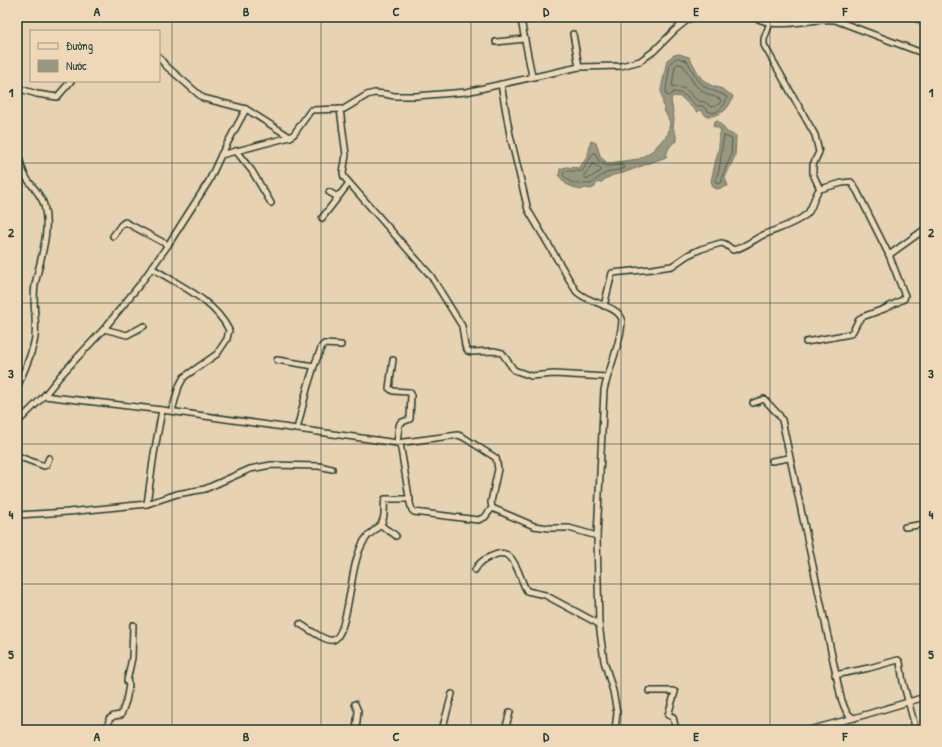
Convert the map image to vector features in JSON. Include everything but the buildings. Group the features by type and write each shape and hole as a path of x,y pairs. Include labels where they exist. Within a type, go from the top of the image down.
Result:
{"street":[{"path":"522,17 521,20 532,76"},
{"path":"221,155 290,137 294,134 311,110 344,109 367,95 374,93 394,96 416,96 466,92 532,76 579,67 621,66 640,61 654,51 674,30 691,17"},
{"path":"753,17 770,23 797,23 824,19 835,20 925,54"},
{"path":"770,23 764,39 764,45 817,140 818,152 813,165 813,174 820,189"},
{"path":"573,34 579,67"},
{"path":"496,42 525,39"},
{"path":"160,58 165,65 203,98 246,109 290,137"},
{"path":"17,88 37,94 57,97 71,82"},
{"path":"501,84 510,135 530,214 576,291 584,297 617,311 622,319 620,337 604,390 597,536 599,624 604,661 613,691 617,714 615,730"},
{"path":"17,423 44,396 61,375 104,329 152,268 209,181 221,155 246,109"},
{"path":"340,109 346,155 343,175 431,276 462,326 464,343 468,350 472,352 494,351 502,353 514,370 531,376 554,374 607,377"},
{"path":"17,145 21,168 26,178 36,189 44,204 47,222 33,304 36,321 35,339 17,388"},
{"path":"236,151 252,171 271,203"},
{"path":"604,306 612,273 672,266 700,249 721,243 733,250 740,248 805,215 812,206 816,194 820,189 851,182 889,255 905,296 904,299 884,309 862,317 850,334 806,342"},
{"path":"322,218 349,183"},
{"path":"329,192 336,196 340,194"},
{"path":"113,236 121,224 126,222 168,245"},
{"path":"889,255 925,229"},
{"path":"152,268 204,300 216,312 229,330 228,339 214,357 197,366 184,377 172,411"},
{"path":"104,329 127,335 144,326"},
{"path":"297,429 306,389 322,346 324,344 341,345"},
{"path":"277,360 314,366"},
{"path":"44,396 172,411 398,443 458,435 496,458 498,469 491,502 492,508 485,517 474,520 416,513 412,510 398,443 400,423 410,419 411,394 408,392 393,391 389,388 393,360"},
{"path":"753,403 764,399 782,420 841,698 847,714 854,718"},
{"path":"147,504 162,410"},
{"path":"17,456 44,466 49,458"},
{"path":"772,461 789,458"},
{"path":"17,515 89,511 147,504 178,494 205,489 250,469 264,466 289,464 319,466 332,469"},
{"path":"300,624 330,640 334,640 338,637 346,614 351,584 362,546 367,537 381,524 384,517 386,499 410,499"},
{"path":"492,508 534,526 569,528 597,536"},
{"path":"381,524 382,527 392,532 396,536"},
{"path":"905,526 925,524"},
{"path":"475,570 480,562 498,553 503,554 511,558 516,564 527,591 542,594 599,624"},
{"path":"108,730 109,719 114,716 121,715 130,685 127,681 132,658 133,625"},
{"path":"836,675 898,660 900,662 903,682 916,730"},
{"path":"649,690 675,692 668,715 673,717 676,730"},
{"path":"442,730 452,694"},
{"path":"809,730 925,697"},
{"path":"355,704 358,711 356,730"},
{"path":"505,730 510,712"}],"water":[{"path":"679,54 689,57 701,78 710,85 722,89 733,96 726,109 720,114 706,116 701,110 697,112 681,97 674,96 671,99 674,119 673,128 676,135 676,141 669,148 666,157 623,173 613,175 602,182 596,183 595,187 591,189 585,188 580,190 566,184 559,176 560,169 566,167 579,168 588,155 591,141 596,143 601,158 608,163 639,159 652,151 668,134 670,122 664,110 661,90 667,60 674,55"},
{"path":"718,121 727,132 736,136 735,156 725,178 728,186 717,189 713,187 711,181 719,147 719,135 721,132 720,129 713,126 714,122"}],"waterway":[{"path":"912,17 925,23"}]}
